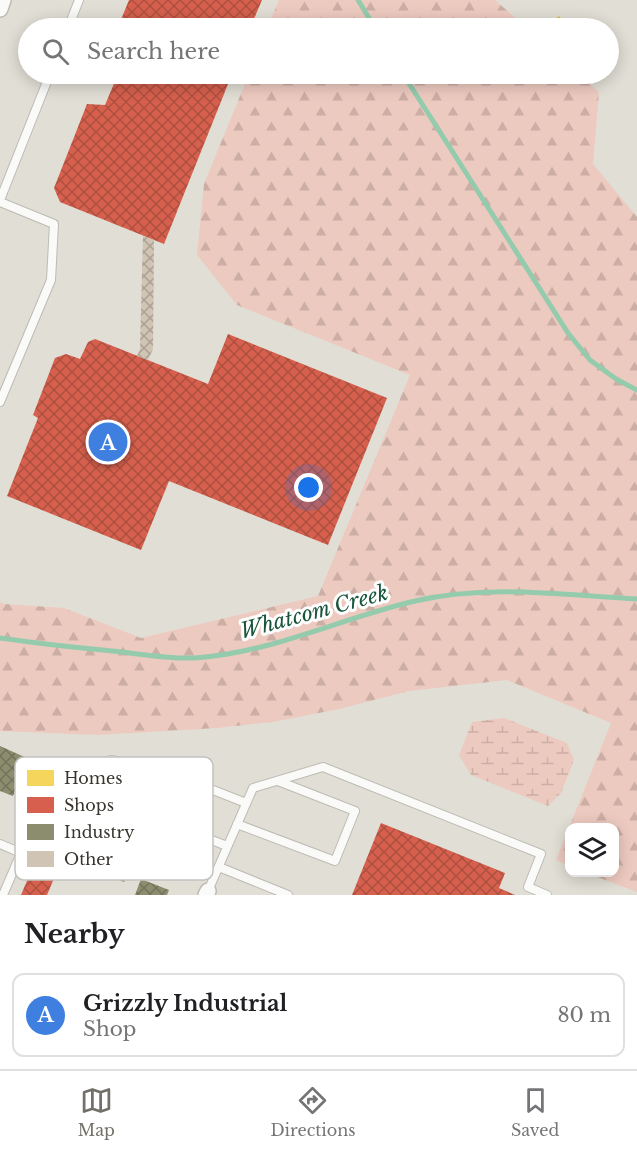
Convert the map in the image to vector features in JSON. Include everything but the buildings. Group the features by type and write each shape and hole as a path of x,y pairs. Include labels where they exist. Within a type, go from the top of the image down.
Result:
{"street":[{"path":"0,9 3,0"}],"lane":[{"path":"72,18 79,0"},
{"path":"0,402 51,280 54,224 0,201 46,84"},
{"path":"207,893 253,788 323,767 541,854 528,887 547,895"},
{"path":"237,824 334,861 355,811 277,781"},
{"path":"213,790 246,803"},
{"path":"213,841 227,846"},
{"path":"0,844 15,850"},
{"path":"3,895 15,867"},
{"path":"219,867 288,895"}],"green space":[{"path":"279,0 495,0 516,18 271,18"},
{"path":"245,84 590,84 599,92 593,164 637,217 637,892 598,877 619,877 619,823 571,823 611,723 507,680 409,691 339,709 273,722 217,728 97,735 0,731 0,602 64,608 141,638 318,596 410,375 237,305 197,255 204,184"},
{"path":"504,718 567,743 574,760 561,793 548,806 471,775 459,755 472,722"},
{"path":"565,838 565,864 556,860"}],"waterway":[{"path":"358,0 369,18"},
{"path":"409,84 568,333 590,360 616,379 637,390"},
{"name":"Whatcom Creek","path":"0,638 177,658 195,658 251,649 387,608 443,596 526,592 637,599"}],"place":[{"name":"Grizzly Industrial","path":"108,442"}]}
